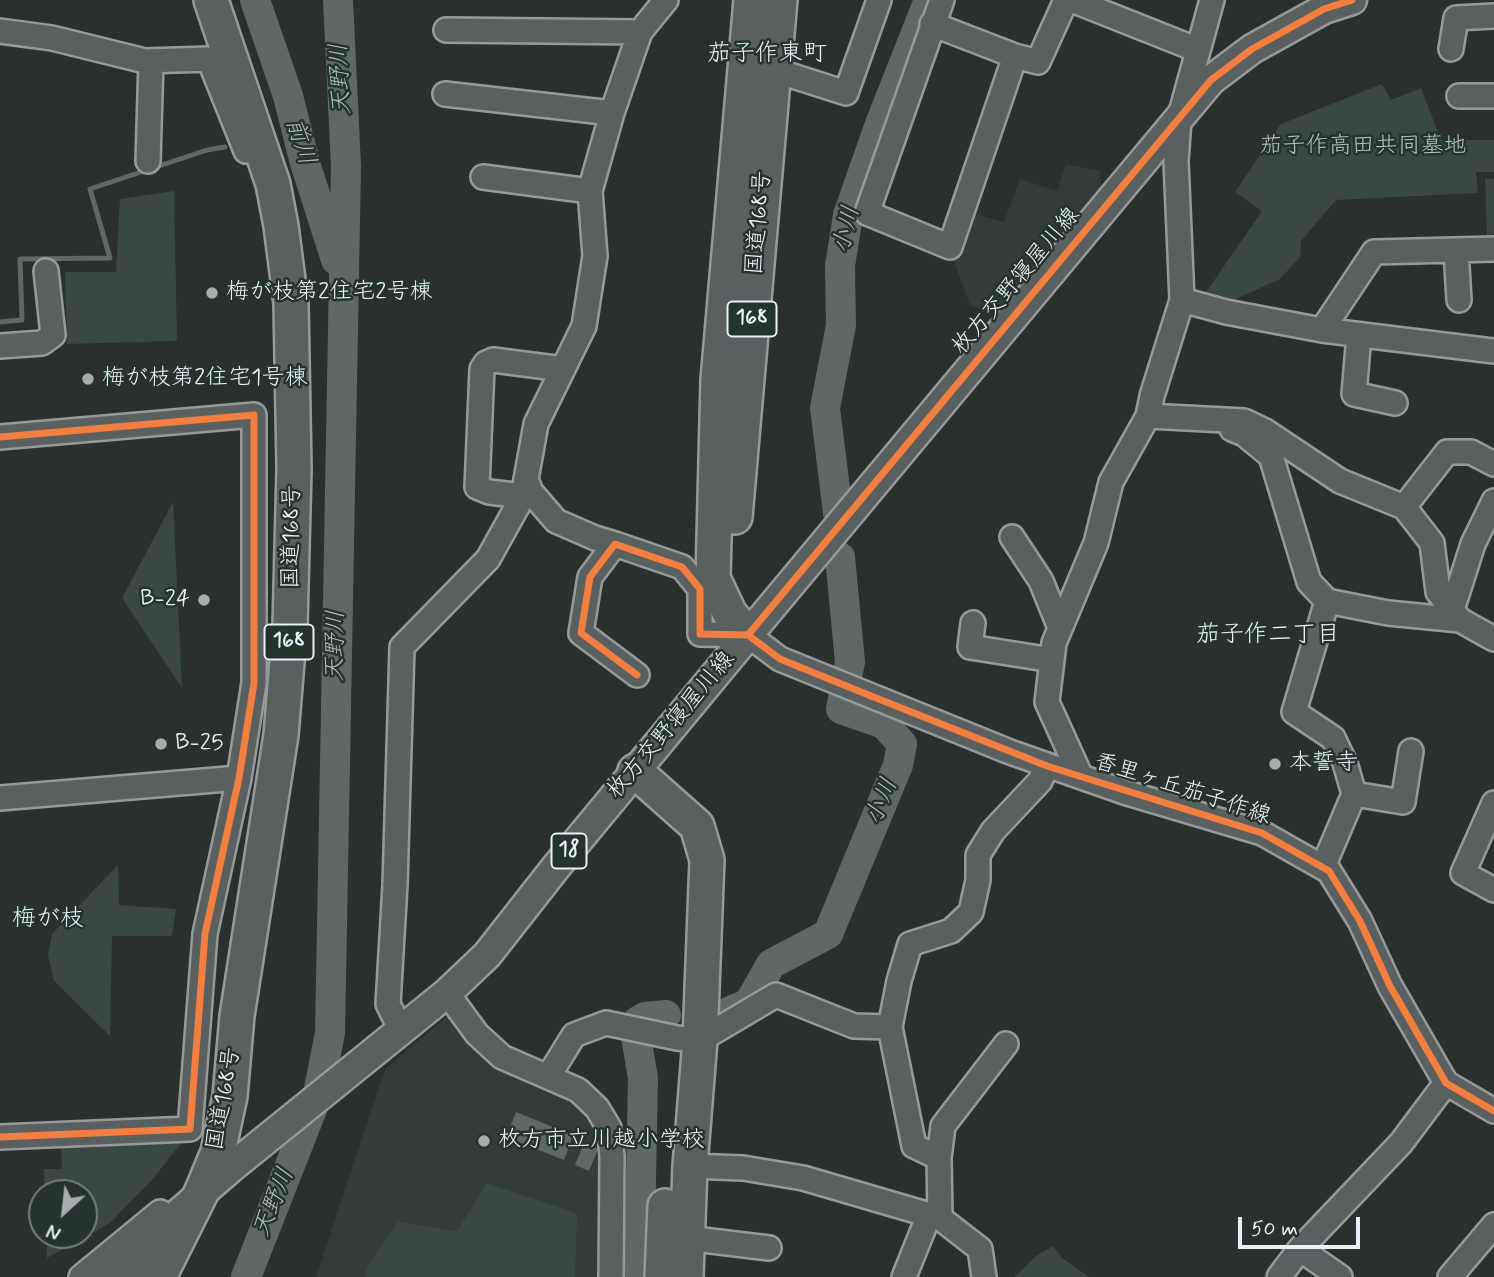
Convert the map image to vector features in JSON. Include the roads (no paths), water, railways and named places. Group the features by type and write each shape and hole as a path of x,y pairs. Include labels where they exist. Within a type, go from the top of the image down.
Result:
{"highway":[{"name":"国道168号","path":"159,1277 201,1193 218,1152 230,1096 237,1016 281,735 290,626 295,469 291,303 273,184 211,0"},
{"name":"国道168号","path":"748,635 730,614 713,578 718,380 751,0"},
{"name":"国道168号","path":"748,635 736,610 730,572 780,0"},
{"path":"635,771 697,826 707,860 662,1277"},
{"path":"686,1277 690,1166 689,1039"}],"main road":[{"name":"枚方交野寝屋川線","path":"105,1277 232,1167 447,993 487,955 635,771 1211,80 1252,49 1324,9 1352,0"}],"street":[{"path":"401,1030 388,1004 395,885 402,647 488,559 524,487 536,424 584,326 595,256 590,191 612,113 640,32 666,0"},
{"path":"774,70 846,93 879,0"},
{"path":"942,0 867,213 950,247 1015,56"},
{"path":"932,24 1015,56 1038,62 1066,0"},
{"path":"1072,0 1198,50"},
{"path":"1081,778 1047,702 1054,643 1096,543 1111,482 1148,416 1182,300 1176,161 1179,120 1212,0"},
{"path":"1451,49 1456,18 1494,16"},
{"path":"446,30 640,32"},
{"path":"0,31 52,38 145,61 166,57 209,59 250,161 264,156"},
{"path":"148,161 166,57"},
{"path":"445,94 612,113"},
{"path":"1459,96 1494,96"},
{"path":"483,177 590,191"},
{"path":"1322,330 1374,253 1494,249"},
{"path":"1456,250 1459,300"},
{"path":"0,346 42,343 53,335 46,271"},
{"path":"1182,300 1226,312 1322,330 1494,351"},
{"path":"1359,335 1354,394 1395,403"},
{"path":"563,369 493,360 486,363 482,369 477,487 489,492 524,487 556,521 595,538 713,578"},
{"path":"0,437 254,415 254,683 239,778 205,934 190,1129 0,1137"},
{"path":"1148,416 1244,421 1265,431 1340,481 1404,507 1432,543 1438,592 1456,615 1494,639"},
{"path":"1213,420 1244,434 1271,456 1309,582 1327,601 1388,613 1456,615"},
{"path":"1404,507 1447,452 1471,452 1494,464"},
{"path":"1456,615 1473,544 1494,500"},
{"path":"1012,537 1041,581 1060,628"},
{"path":"615,544 590,577 581,633 637,675"},
{"path":"682,567 699,589 700,634 748,635"},
{"path":"1323,867 1354,794 1345,763 1333,738 1294,712 1327,601"},
{"path":"973,623 969,657 1052,660"},
{"name":"香里ヶ丘茄子作線","path":"748,635 780,659 861,692 1081,778 1262,833 1323,867 1329,871 1360,921 1390,986 1446,1083 1494,1111"},
{"path":"1354,794 1403,802 1411,751"},
{"path":"939,1158 914,1146 890,1027 899,981 910,944 951,931 971,912 978,880 978,855 993,831 1040,781 1047,766"},
{"path":"0,798 239,778"},
{"path":"1494,803 1463,873 1494,890"},
{"path":"447,993 477,1034 502,1057 578,1090 597,1108 609,1128 612,1156 611,1277"},
{"path":"548,1077 575,1035 606,1023 689,1039 776,995 854,1026 890,1027"},
{"path":"904,1277 934,1216 943,1126 1006,1044"},
{"path":"1279,1277 1300,1250 1401,1143 1446,1083"},
{"path":"690,1166 743,1168 803,1178 934,1216 980,1249 984,1277"},
{"path":"81,1277 159,1212 201,1193"},
{"path":"132,1277 150,1260 201,1193"},
{"path":"1450,1277 1494,1225"},
{"path":"686,1238 769,1248"},
{"path":"1300,1250 1340,1277"}],"waterway":[{"name":"前川","path":"255,0 288,96 305,163 336,260"},
{"name":"天野川","path":"246,1277 318,1094 330,1033 346,166 338,0"},
{"name":"小川","path":"838,513 825,408 841,325 840,266 848,215 880,124 929,0"},
{"path":"0,322 22,320 20,259 110,258 90,189 207,150 225,147"},
{"name":"小川","path":"721,1015 749,1003 771,964 828,934 898,765 902,744 884,724 841,709 850,662 840,557"},
{"name":"小川","path":"638,1021 645,1017 666,1015"},
{"name":"小川","path":"636,1037 643,1078 639,1277"}],"place":[{"name":"梅が枝第2住宅2号棟","path":"212,293"},
{"name":"梅が枝第2住宅1号棟","path":"88,379"},
{"name":"B-24","path":"204,600"},
{"name":"B-25","path":"161,744"},
{"name":"本誓寺","path":"1275,764"},
{"name":"枚方市立川越小学校","path":"484,1141"}],"district":[{"name":"茄子作東町","path":"767,55"},
{"name":"茄子作二丁目","path":"1268,636"},
{"name":"梅が枝","path":"48,920"}],"park label":[{"name":"茄子作高田共同墓地","path":"1363,147"}]}
